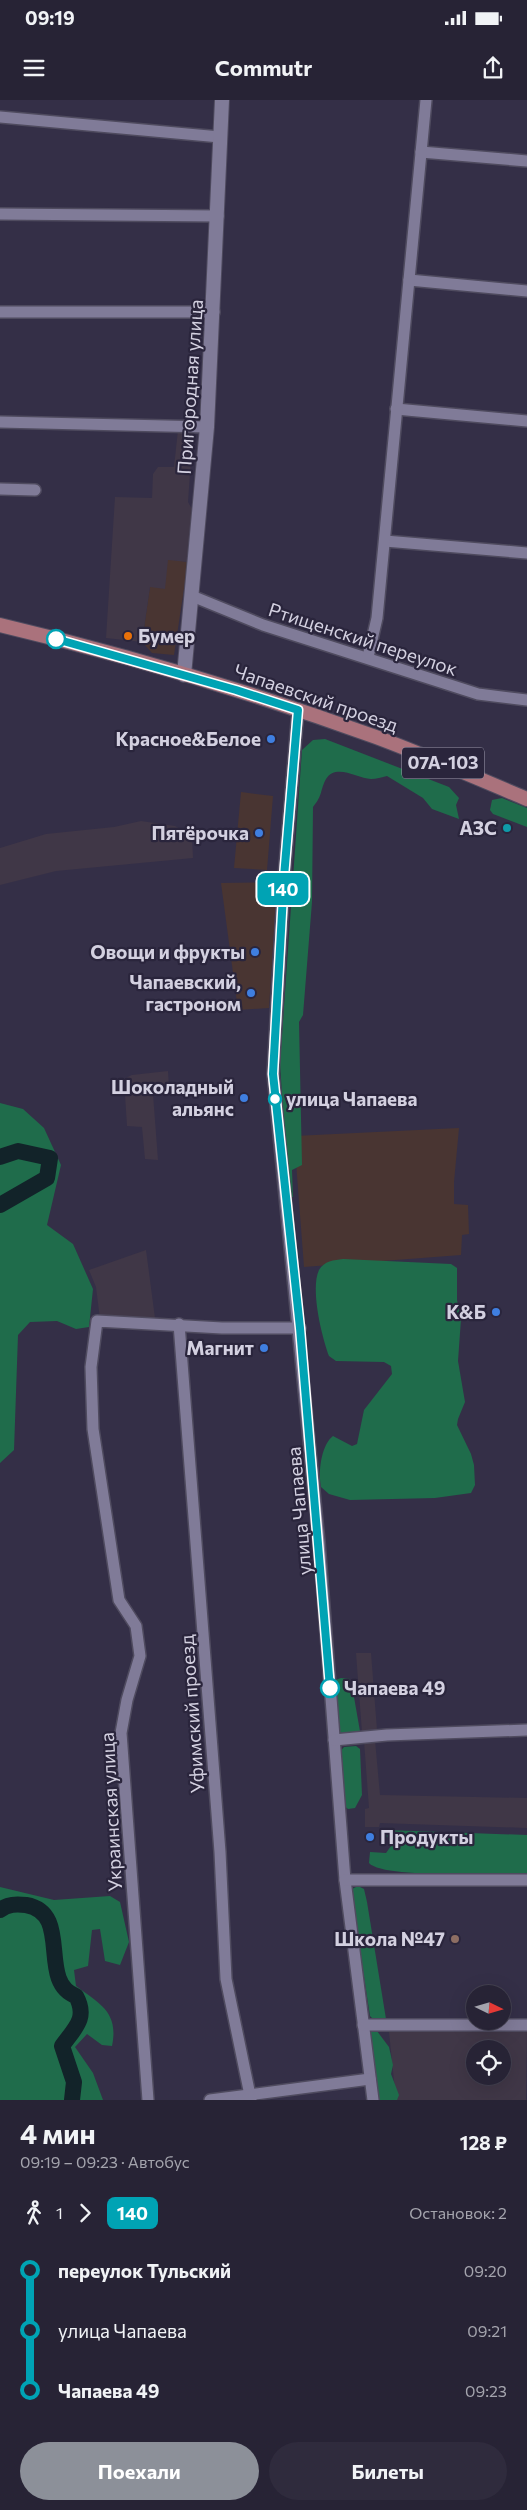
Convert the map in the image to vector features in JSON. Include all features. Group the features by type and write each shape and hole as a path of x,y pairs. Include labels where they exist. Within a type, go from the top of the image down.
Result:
{"main road":[{"name":"Чапаевский проезд","path":"0,625 184,675 298,710 427,757 527,799"}],"street":[{"name":"Пригородная улица","path":"184,675 207,426 214,312 222,100"},
{"path":"368,658 377,618 426,100"},
{"path":"0,117 220,137"},
{"path":"421,152 527,161"},
{"path":"0,214 218,216"},
{"path":"409,280 527,291"},
{"path":"0,312 214,312"},
{"path":"396,409 527,421"},
{"path":"0,422 207,426"},
{"path":"0,489 35,490"},
{"path":"385,541 527,553"},
{"name":"Ртищенский переулок","path":"192,596 264,625 478,694 527,700"},
{"name":"улица Чапаева","path":"298,710 284,877 273,1074 300,1328 345,1880 373,2100"},
{"name":"Украинская улица","path":"148,2100 121,1733 127,1700 140,1656 136,1626 119,1600 93,1429 91,1367 98,1321 179,1324"},
{"path":"179,1324 222,1328 300,1328"},
{"name":"Уфимский проезд","path":"179,1324 220,1852 226,1978 251,2096"},
{"path":"334,1740 397,1734 527,1730"},
{"path":"345,1880 527,1880"},
{"path":"363,2025 527,2025"},
{"path":"210,2100 251,2096 370,2078"}],"shaded area":[{"path":"178,430 193,431 188,502 192,509 188,562 168,560 165,589 150,587 142,642 106,638 115,497 152,498 153,474 158,467 174,467"},
{"path":"167,559 188,562 174,655 152,653 142,642 150,586"},
{"path":"241,792 273,796 267,870 234,868"},
{"path":"141,821 175,826 192,836 193,858 56,871 0,885 0,848 46,834 114,827"},
{"path":"277,882 269,1008 238,1010 221,883"},
{"path":"168,1071 169,1088 153,1094 158,1160 145,1159 142,1127 127,1126 124,1079 132,1075"},
{"path":"459,1128 454,1204 468,1205 469,1234 462,1235 461,1255 304,1267 294,1136"},
{"path":"146,1250 155,1318 100,1319 96,1287 89,1270"},
{"path":"356,1653 371,1653 377,1730 362,1732"},
{"path":"375,1740 380,1795 527,1798 527,1828 380,1823 379,1827 365,1827 365,1809 369,1808 364,1741"},
{"path":"527,2029 526,2100 396,2100 389,2032"}],"green space":[{"path":"325,739 449,787 459,798 456,805 459,819 432,809 423,798 387,776 371,779 341,772 330,774 326,779 313,807 312,902 303,1015 299,1022 302,1165 292,1170 293,1197 289,1197 280,1064 302,750 313,740"},
{"path":"502,798 527,808 527,827 493,814 490,810 492,800"},
{"path":"0,1103 23,1109 44,1128 61,1165 47,1225 73,1244 93,1289 89,1327 76,1329 57,1321 30,1322 18,1335 14,1450 0,1463"},
{"path":"343,1259 451,1264 457,1268 457,1300 461,1319 458,1361 465,1402 457,1425 471,1454 474,1465 475,1485 471,1493 435,1498 350,1500 329,1494 321,1487 321,1460 329,1440 333,1436 352,1446 357,1444 364,1410 392,1374 391,1366 384,1362 336,1361 329,1356 316,1301 317,1278 319,1270 326,1263"},
{"path":"341,1678 350,1679 350,1693 354,1697 361,1737 338,1741 335,1680"},
{"path":"356,1746 360,1749 362,1795 355,1808 348,1809 341,1803 339,1753 344,1747"},
{"path":"386,1830 527,1835 527,1873 443,1874 379,1868 369,1863 370,1852 386,1853 391,1846 391,1838 386,1837"},
{"path":"358,1886 364,1889 367,1902 386,2019 383,2021 375,2021 370,2016 351,1892 352,1889"},
{"path":"0,1887 54,1900 110,1896 120,1902 129,1942 120,1965 105,1961 100,1929 92,1930 88,1966 74,1970 76,1986 106,2010 113,2025 112,2046 102,2045 87,2034 75,2047 93,2073 103,2100 0,2100"},
{"path":"370,2029 377,2031 389,2047 393,2065 391,2074 399,2095 397,2100 379,2100"}],"waterway":[{"path":"0,1157 18,1151 50,1158 47,1178 0,1205"},
{"path":"0,1910 12,1905 26,1905 40,1911 48,1921 52,1934 58,1977 65,1988 76,1996 81,2011 75,2028 62,2046 74,2082 72,2100"}],"bus line":[{"name":"140","path":"56,639 236,690 298,710 284,877 273,1074 300,1328 325,1607 330,1688"}],"place":[{"name":"Бумер","path":"128,636"},
{"name":"Красное&Белое","path":"271,739"},
{"name":"АЗС","path":"507,828"},
{"name":"Пятёрочка","path":"259,833"},
{"name":"Овощи и фрукты","path":"255,952"},
{"name":"Чапаевский, гастроном","path":"251,993"},
{"name":"Шоколадный альянс","path":"244,1098"},
{"name":"улица Чапаева","path":"275,1099"},
{"name":"К&Б","path":"496,1312"},
{"name":"Магнит","path":"264,1348"},
{"name":"Чапаева 49","path":"330,1688"},
{"name":"Продукты","path":"370,1837"},
{"name":"Школа №47","path":"455,1939"}]}
